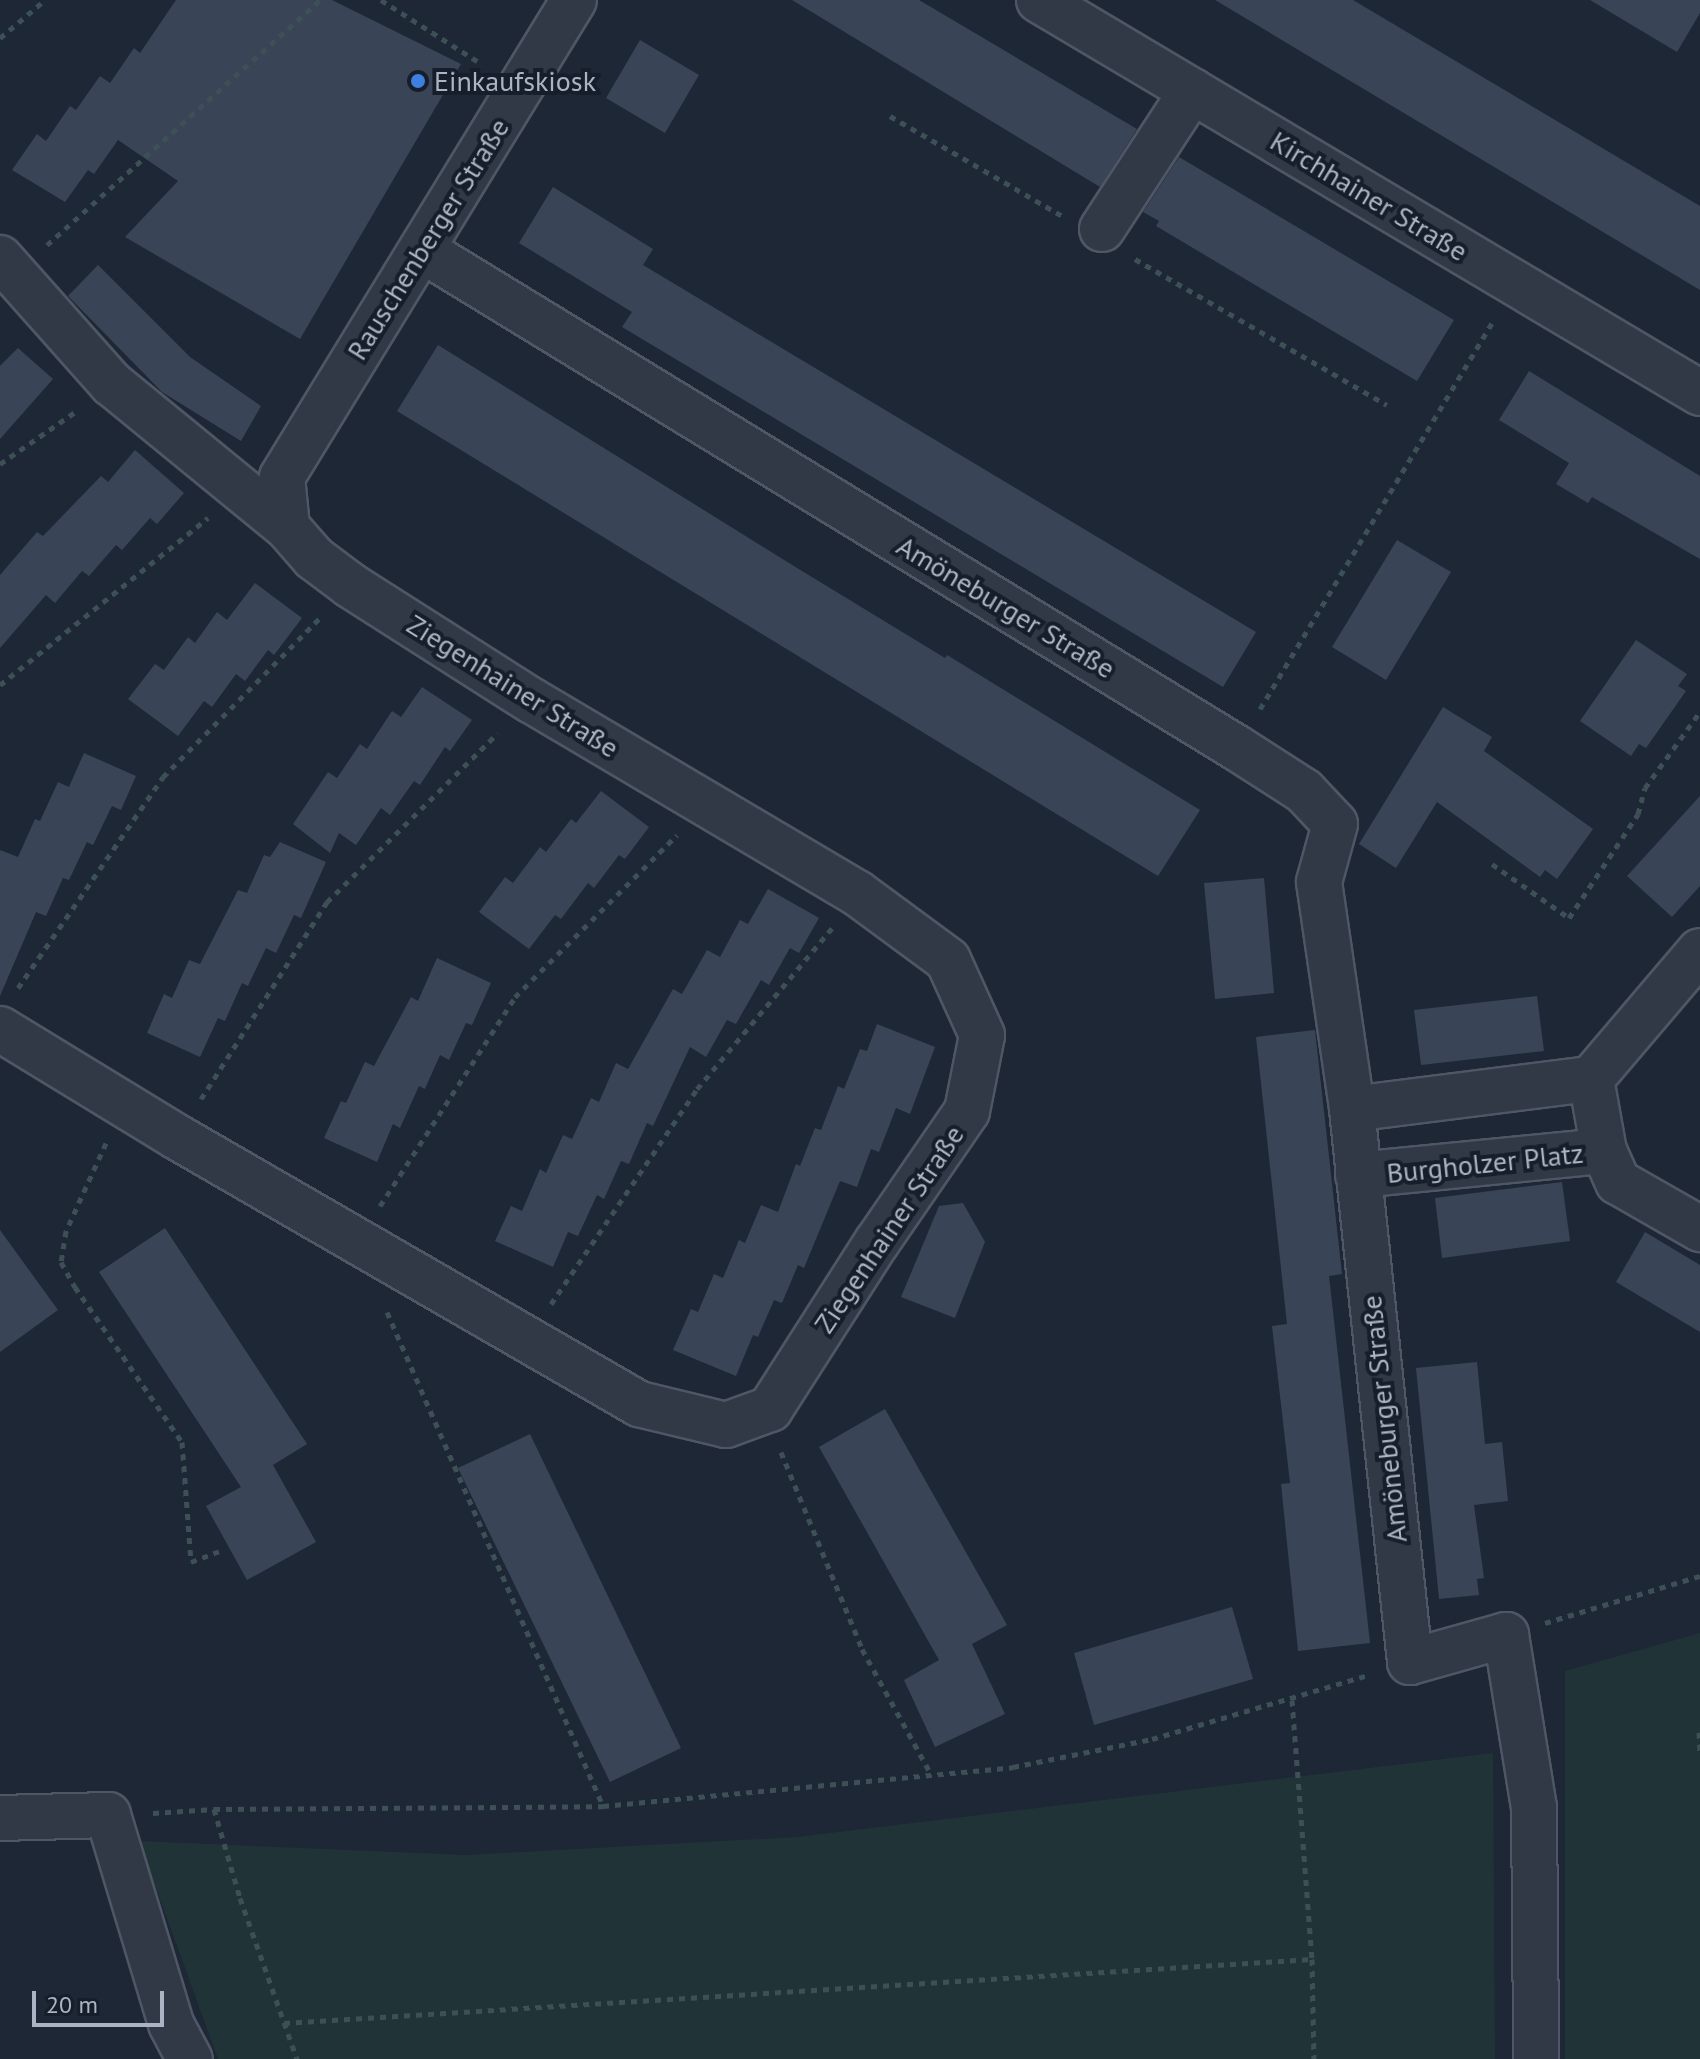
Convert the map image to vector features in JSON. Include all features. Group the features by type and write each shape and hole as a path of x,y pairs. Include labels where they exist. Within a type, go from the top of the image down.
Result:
{"street":[{"name":"Rauschenberger Straße","path":"287,527 282,477 574,0"},
{"name":"Kirchhainer Straße","path":"1039,0 1700,393"},
{"path":"1099,234 1192,91"},
{"name":"Amöneburger Straße","path":"422,250 1304,791 1335,824 1319,882 1352,1109"},
{"name":"Ziegenhainer Straße","path":"6,266 112,384 287,527 314,558 350,585 532,701 857,893 948,960 982,1035 967,1111 877,1242 770,1409 726,1425 639,1404 525,1341 362,1242 177,1137 124,1102 8,1011"},
{"path":"1352,1109 1591,1079 1700,951"},
{"name":"Burgholzer Platz","path":"1352,1109 1358,1175 1604,1151 1591,1079"},
{"path":"1604,1151 1618,1182 1700,1229"},
{"name":"Amöneburger Straße","path":"1358,1175 1410,1662"},
{"path":"1410,1662 1506,1635 1534,1807 1536,2059"},
{"path":"0,1818 108,1815 171,2024 190,2059"}],"path":[{"path":"0,38 45,0"},
{"path":"6,266 320,0"},
{"path":"381,0 520,89"},
{"path":"890,116 1099,234 1387,405"},
{"path":"1237,748 1516,283"},
{"path":"0,464 112,384"},
{"path":"0,685 214,513 240,488"},
{"path":"8,1011 163,777 350,585"},
{"path":"177,1137 327,902 532,701"},
{"path":"1492,864 1569,918 1638,814 1645,788 1699,713"},
{"path":"362,1242 391,1186 515,997 709,804"},
{"path":"525,1341 697,1089 825,938 857,893"},
{"path":"124,1102 66,1231 61,1262 182,1442 191,1562 219,1551"},
{"path":"386,1310 603,1806"},
{"path":"756,1414 779,1449 862,1649 931,1774"},
{"path":"1506,1635 1700,1576"},
{"path":"108,1815 214,1809 603,1806 1013,1767 1152,1739 1292,1700 1410,1662"},
{"path":"1292,1700 1312,1959 1314,2059"},
{"path":"1699,1732 1700,1751"},
{"path":"214,1809 297,2059"},
{"path":"284,2023 1312,1959"}],"green space":[{"path":"1700,1633 1700,2059 1565,2059 1565,1671"},
{"path":"1493,1753 1495,2059 218,2059 139,1841 466,1855 797,1837"}],"building":[{"path":"176,0 332,0 461,64 300,339 125,237 178,181 118,140 94,174 88,170 65,202 12,170 37,134 46,141 70,106 76,110 100,76 110,83 134,48 140,53"},
{"path":"792,0 919,0 1137,129 1100,187"},
{"path":"1215,0 1353,0 1700,206 1700,290"},
{"path":"1590,0 1700,0 1700,13 1677,52"},
{"path":"640,40 699,75 665,133 606,98"},
{"path":"1179,157 1454,320 1417,381 1156,226 1159,221 1143,212"},
{"path":"553,187 653,249 643,265 1256,632 1223,687 622,327 632,312 519,243"},
{"path":"98,265 190,357 261,406 241,441 162,392 68,296"},
{"path":"438,345 802,571 945,658 947,655 1200,810 1158,876 397,411"},
{"path":"18,348 53,379 0,439 0,366"},
{"path":"1529,371 1700,476 1700,559 1592,497 1588,503 1556,484 1569,463 1499,420"},
{"path":"135,450 184,493 157,524 150,518 122,550 116,545 89,576 82,571 55,603 46,595 0,648 0,575 37,532 43,536 101,476 108,482"},
{"path":"1397,540 1451,572 1386,680 1332,647"},
{"path":"255,583 302,618 274,655 268,650 245,681 236,674 212,707 204,701 178,736 128,699 155,664 164,670 188,637 195,643 217,612 227,620"},
{"path":"1636,640 1687,674 1678,686 1686,691 1646,748 1639,744 1631,756 1580,721"},
{"path":"422,687 472,720 450,751 445,747 420,785 414,781 390,815 381,808 356,845 339,833 330,853 293,824 328,772 337,778 360,744 367,749 392,711 401,717"},
{"path":"1443,707 1492,737 1484,751 1593,829 1557,879 1545,870 1540,877 1437,802 1396,868 1359,844"},
{"path":"84,753 136,776 121,810 112,806 93,845 87,842 69,880 63,878 46,916 36,912 0,996 0,850 18,857 35,819 40,821 58,782 69,787"},
{"path":"601,791 649,827 625,859 619,855 594,888 588,883 561,919 555,915 529,949 479,912 505,877 513,883 540,847 546,852 571,819 576,823"},
{"path":"1700,796 1700,886 1672,917 1627,876"},
{"path":"280,842 326,862 301,918 294,915 276,953 266,948 248,986 242,983 225,1021 218,1018 200,1057 147,1033 164,994 172,998 189,960 200,964 238,890 247,893 264,855 270,857"},
{"path":"1264,878 1274,993 1215,999 1204,883"},
{"path":"768,889 819,918 799,953 790,948 769,985 761,980 736,1024 727,1020 706,1057 690,1047 653,1126 647,1123 629,1164 621,1161 604,1199 597,1195 578,1236 568,1232 553,1267 495,1241 511,1206 522,1211 540,1169 546,1173 563,1135 572,1139 591,1098 599,1102 616,1063 628,1069 673,989 682,994 707,950 720,957 740,920 748,924"},
{"path":"437,958 491,983 472,1025 466,1023 449,1060 440,1055 425,1089 419,1086 400,1128 393,1124 377,1162 324,1138 341,1101 346,1103 365,1062 374,1066 411,997 418,1001"},
{"path":"1537,996 1544,1051 1421,1065 1414,1010"},
{"path":"877,1024 935,1047 910,1114 896,1108 879,1152 871,1149 857,1187 840,1181 804,1268 798,1265 782,1303 774,1300 758,1337 753,1335 736,1376 673,1350 691,1309 698,1312 714,1274 723,1278 739,1240 745,1243 761,1205 778,1212 796,1164 800,1166 815,1128 821,1130 838,1086 844,1089 860,1049 867,1051"},
{"path":"1315,1030 1342,1274 1329,1276 1370,1643 1298,1651 1281,1484 1290,1483 1272,1326 1287,1324 1256,1037"},
{"path":"1562,1182 1570,1241 1442,1258 1435,1198"},
{"path":"963,1203 985,1242 955,1318 901,1297 939,1206"},
{"path":"165,1228 307,1444 273,1465 316,1542 247,1580 206,1506 241,1487 99,1272"},
{"path":"0,1230 58,1310 0,1352"},
{"path":"1645,1232 1700,1265 1700,1332 1616,1282"},
{"path":"1477,1362 1485,1444 1502,1442 1508,1501 1474,1505 1484,1578 1477,1579 1479,1595 1439,1599 1416,1368"},
{"path":"885,1409 1007,1625 972,1644 1005,1714 935,1747 904,1680 939,1660 819,1447"},
{"path":"530,1434 681,1748 610,1782 458,1468"},
{"path":"1232,1607 1253,1679 1094,1725 1074,1653"}],"place":[{"name":"Einkaufskiosk","path":"418,81"}]}
